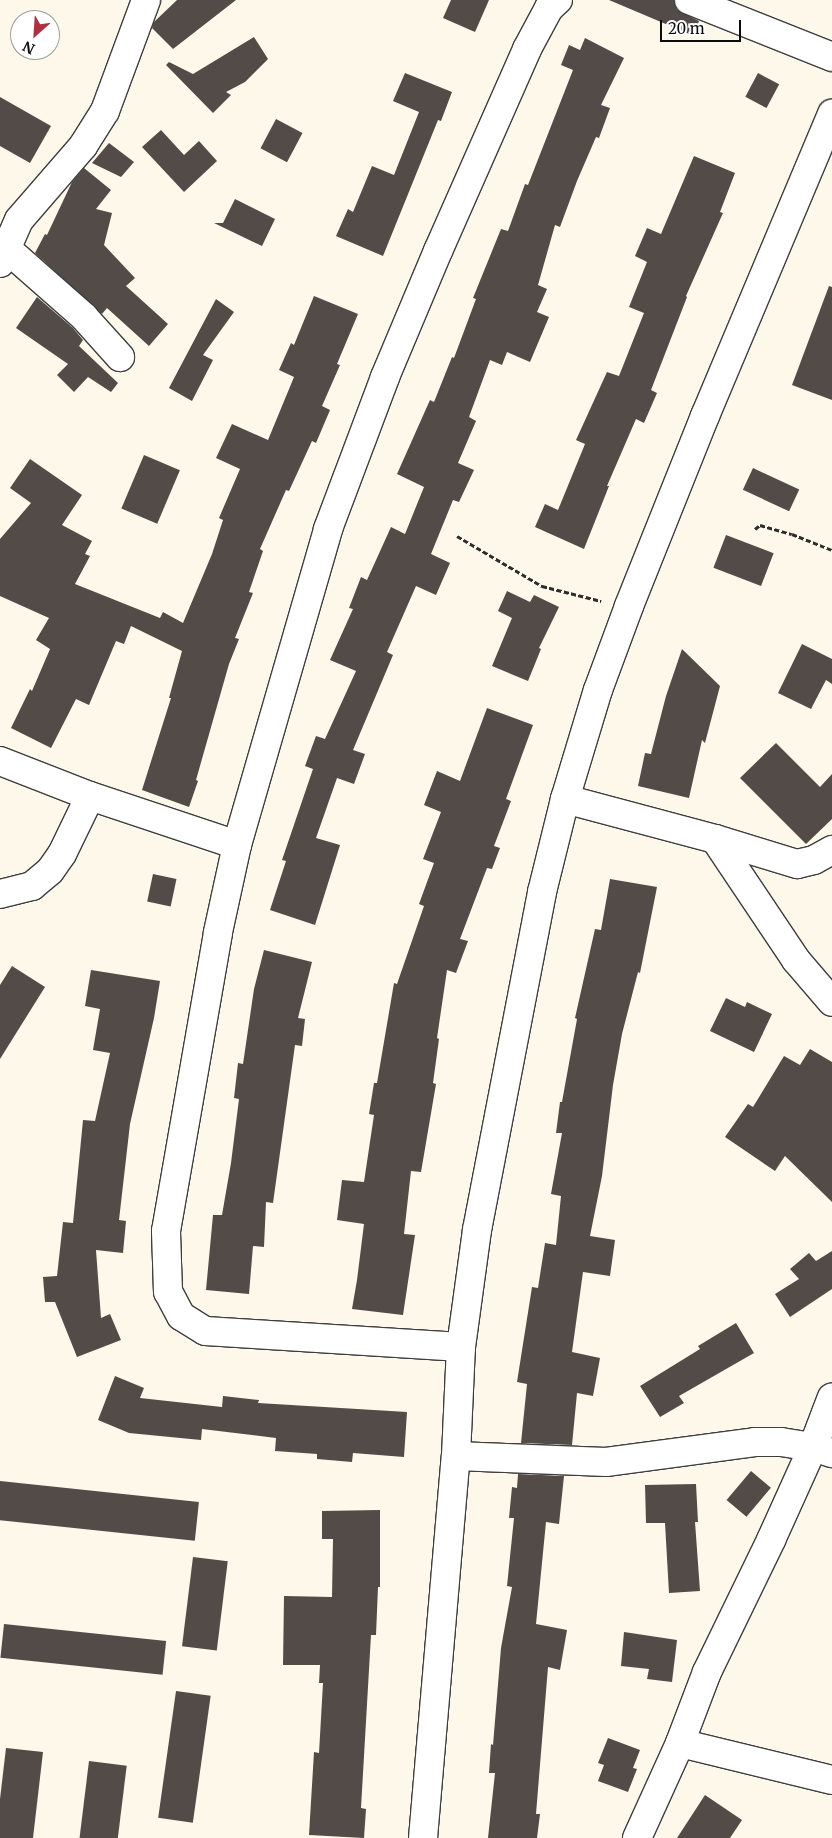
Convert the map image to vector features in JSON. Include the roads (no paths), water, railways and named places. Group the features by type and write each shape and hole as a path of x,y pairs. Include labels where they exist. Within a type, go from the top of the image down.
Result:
{"street":[{"path":"120,357 84,317 40,280 4,256 9,218 83,146 105,111 146,0"},
{"path":"461,1347 205,1331 181,1316 168,1292 166,1231 218,932 237,845 326,538 354,456 434,260 527,49 549,8 558,0"},
{"path":"689,0 832,57"},
{"path":"423,1838 456,1456 461,1347 477,1230 542,892 565,799 598,690 629,606 705,416 832,114"},
{"path":"0,761 90,796 237,845"},
{"path":"0,894 32,886 50,871 62,854 90,796"},
{"path":"565,799 715,839 797,864 814,860 832,850"},
{"path":"715,839 741,874 796,960 832,1002"},
{"path":"637,1838 680,1743 707,1672 771,1540 822,1450 832,1397"},
{"path":"456,1456 606,1462 755,1442 781,1442 822,1450"},
{"path":"680,1743 832,1780"}]}
